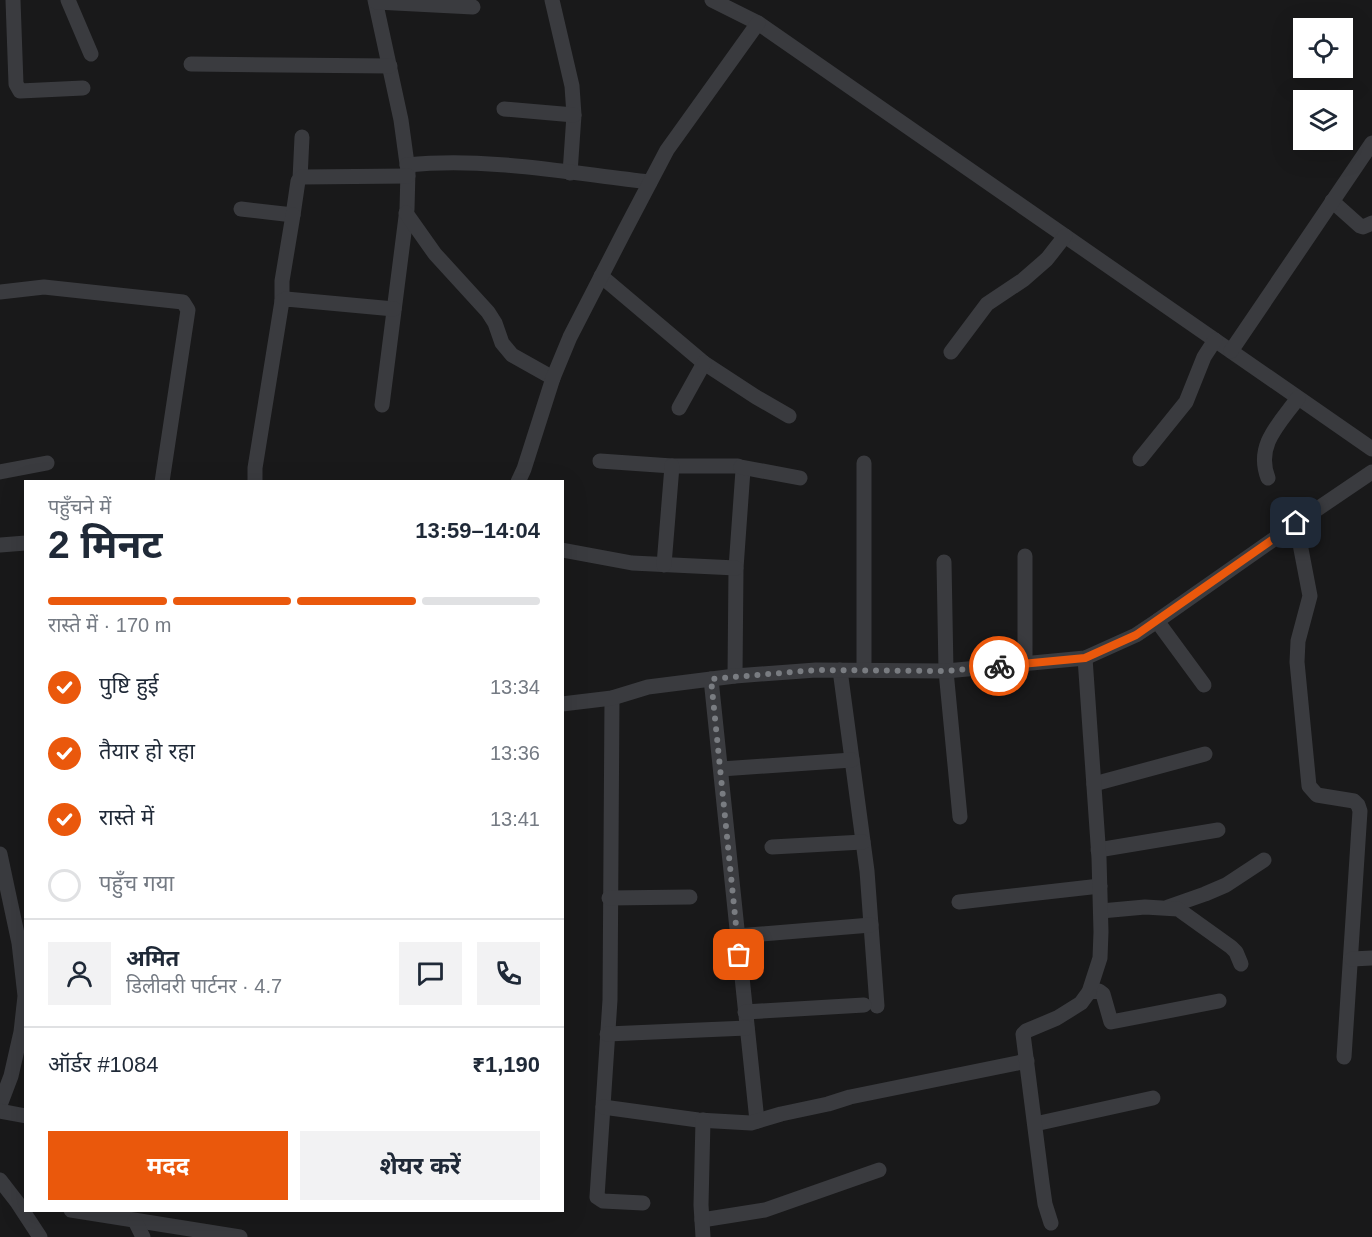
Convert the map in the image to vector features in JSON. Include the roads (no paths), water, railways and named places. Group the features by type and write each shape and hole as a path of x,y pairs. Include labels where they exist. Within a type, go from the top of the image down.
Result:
{"street":[{"path":"12,0 16,84 20,91 83,88"},
{"path":"68,0 91,54"},
{"path":"552,0 572,86 574,115 570,173"},
{"path":"712,0 758,23 1372,449"},
{"path":"382,405 406,213 407,170 390,66 376,1 473,7"},
{"path":"519,480 553,378 570,337 650,182 667,150 758,23"},
{"path":"191,64 390,66"},
{"path":"504,109 574,115"},
{"path":"255,480 282,301 282,281 300,179 302,137"},
{"path":"1231,351 1372,143"},
{"path":"300,179 407,170 465,162 650,182"},
{"path":"1332,201 1360,226 1364,227 1372,223"},
{"path":"241,209 293,215"},
{"path":"406,213 435,254 488,312 506,350 553,378"},
{"path":"951,352 987,304 1023,280 1047,259 1065,236"},
{"path":"601,276 704,363 789,416"},
{"path":"0,292 44,287 183,302 187,305 162,480"},
{"path":"282,301 286,299 394,309"},
{"path":"1140,459 1186,402 1204,357 1215,340"},
{"path":"679,408 704,363"},
{"path":"1268,478 1264,468 1264,449 1298,398"},
{"path":"600,461 672,466 741,467 800,478"},
{"path":"0,472 46,463"},
{"path":"864,464 864,670"},
{"path":"664,565 672,466"},
{"path":"735,676 736,568 743,470 741,467"},
{"path":"564,704 612,699 648,687 735,676 840,670 946,671 1085,658 1136,635 1372,472"},
{"path":"1296,523 1310,596 1298,641 1296,662 1309,786 1317,795 1354,801 1360,811 1344,1058"},
{"path":"0,545 24,543"},
{"path":"564,550 632,563 736,568"},
{"path":"1025,556 1025,664"},
{"path":"944,562 946,671 960,817"},
{"path":"1157,621 1204,685"},
{"path":"1051,1222 1045,1204 1024,1032 1070,1011 1082,1002 1089,992 1100,958 1100,886 1085,658"},
{"path":"745,1012 870,1005 871,925 863,842 840,670"},
{"path":"711,679 757,1121"},
{"path":"612,699 609,1000 597,1197 603,1201 643,1203"},
{"path":"1094,784 1204,754"},
{"path":"721,770 852,760"},
{"path":"1098,850 1218,830"},
{"path":"772,847 863,842"},
{"path":"0,854 19,943 24,986"},
{"path":"1167,907 1226,885 1264,860"},
{"path":"959,902 1100,886"},
{"path":"609,898 690,897"},
{"path":"1101,911 1145,907 1178,909 1231,947 1241,964"},
{"path":"737,936 871,925"},
{"path":"1352,959 1372,958"},
{"path":"1089,992 1099,991 1103,994 1111,1022 1218,1001"},
{"path":"0,1105 23,1033 24,1014"},
{"path":"607,1034 747,1028"},
{"path":"603,1107 703,1120 757,1121 850,1097 1027,1060"},
{"path":"1035,1124 1153,1098"},
{"path":"0,1111 24,1116"},
{"path":"703,1120 703,1237"},
{"path":"702,1220 765,1210 879,1170"},
{"path":"0,1180 21,1203"},
{"path":"26,1212 39,1237"},
{"path":"83,1212 240,1237"},
{"path":"135,1221 143,1237"}]}
